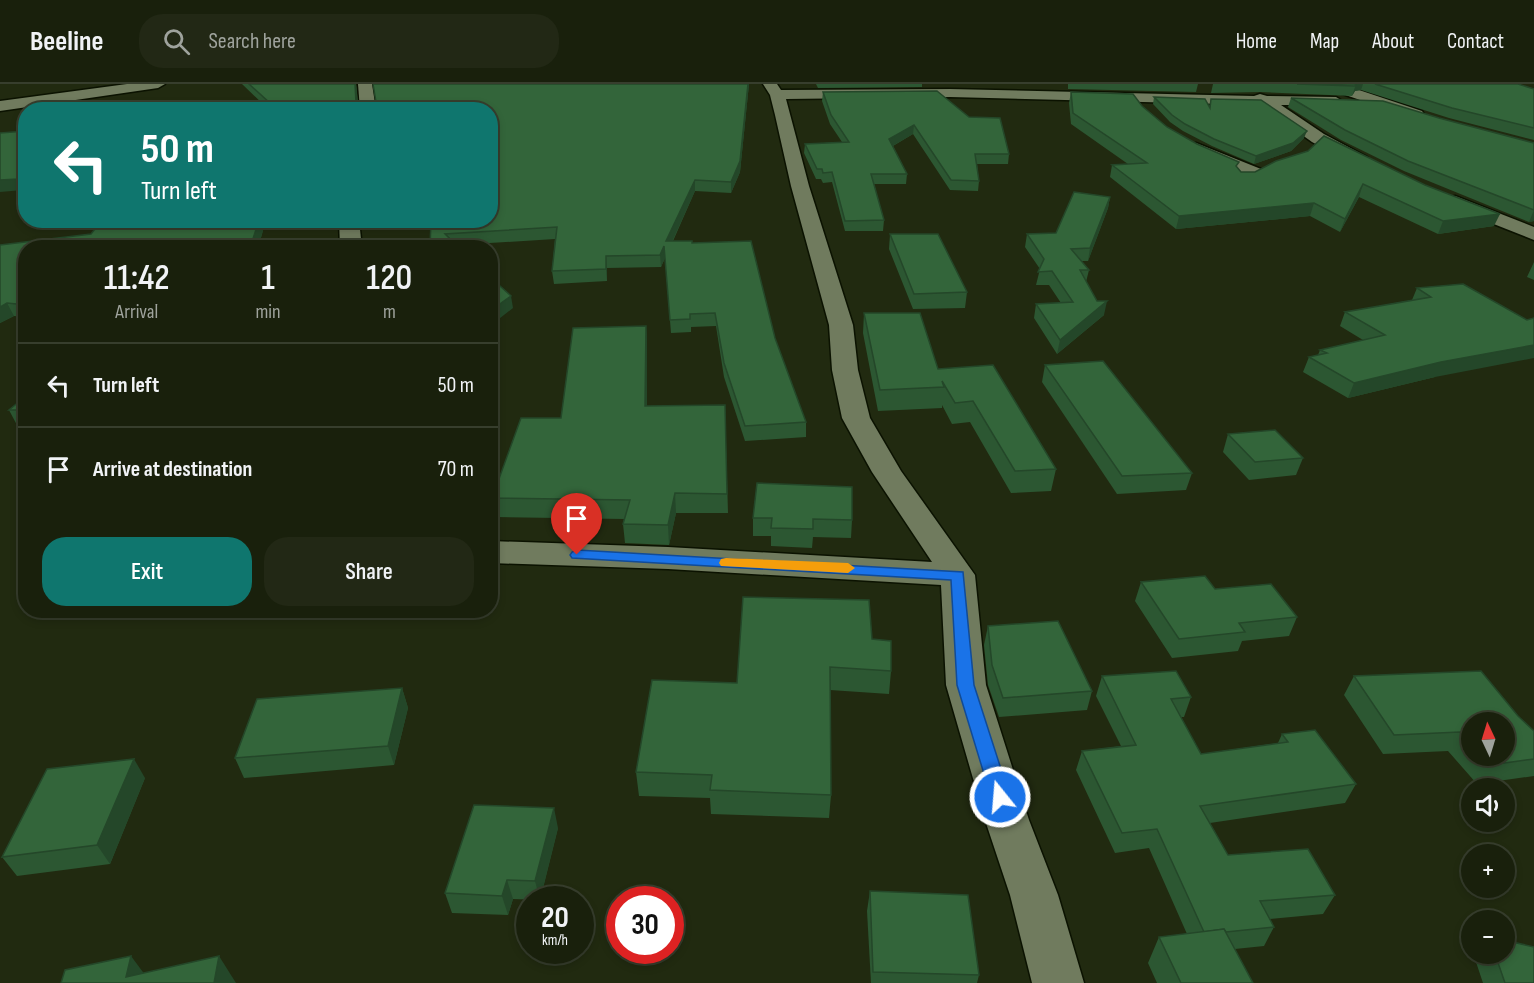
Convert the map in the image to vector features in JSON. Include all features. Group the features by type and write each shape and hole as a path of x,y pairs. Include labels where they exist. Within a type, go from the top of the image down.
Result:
{"street":[{"path":"43,102 128,94 158,84"},
{"path":"365,84 367,102"},
{"path":"1242,84 1318,138 1379,170"},
{"path":"1327,84 1432,119"},
{"path":"1058,983 1034,895 1007,819 966,685 958,575 887,472 856,418 845,370 841,325 773,90 1381,103"},
{"path":"1137,97 1148,113"},
{"path":"0,106 18,104"},
{"path":"1181,138 1196,149 1255,173"},
{"path":"1302,152 1318,138"},
{"path":"1442,197 1534,234"},
{"path":"498,552 668,558 958,575"}],"building":[{"path":"249,84 355,84 356,102 269,102"},
{"path":"373,84 748,84 740,161 731,182 695,180 666,241 692,241 692,243 751,241 775,338 806,422 745,426 724,363 715,313 690,314 690,319 670,320 664,246 660,255 606,256 606,269 552,271 557,227 445,234 451,240 430,240 431,228 498,228 498,102 376,102"},
{"path":"1297,84 1356,84 1355,86"},
{"path":"1375,84 1518,84 1534,89 1534,128 1452,108"},
{"path":"937,91 969,117 1000,118 1009,154 975,154 979,181 951,180 914,125 889,139 907,174 871,174 884,220 845,221 832,172 823,173 822,169 817,169 805,144 849,142 831,115 823,92"},
{"path":"1071,92 1133,94 1142,106 1167,127 1197,144 1239,162 1236,166 1241,172 1255,172 1276,161 1308,151 1324,136 1425,185 1500,214 1443,221 1363,184 1345,219 1314,203 1179,216 1112,165 1147,163 1073,113"},
{"path":"1154,97 1205,99 1210,108 1211,99 1261,100 1307,131 1293,143 1256,156 1185,124"},
{"path":"1291,98 1383,101 1534,143 1534,210 1408,161 1345,130"},
{"path":"18,132 18,179 0,180 0,133"},
{"path":"1074,192 1110,197 1090,248 1071,249 1089,270 1080,270 1097,301 1107,301 1060,340 1036,304 1073,302 1052,271 1038,272 1044,259 1027,234 1056,233"},
{"path":"96,228 256,228 253,240 41,240 91,234"},
{"path":"890,234 938,234 967,292 914,294"},
{"path":"18,243 18,304 7,303 0,307 0,245"},
{"path":"498,284 511,296 498,305"},
{"path":"1463,284 1527,320 1534,318 1534,345 1441,362 1354,383 1309,357 1327,353 1320,350 1385,335 1345,312 1431,297 1417,288"},
{"path":"864,313 920,313 938,369 993,365 1056,469 1015,471 973,401 955,403 942,381 944,387 880,390"},
{"path":"646,326 645,406 725,405 727,494 675,493 668,525 623,524 630,500 498,498 498,481 521,418 561,418 573,328"},
{"path":"1103,361 1192,473 1122,476 1045,365"},
{"path":"18,403 18,410 9,410"},
{"path":"1275,430 1303,458 1255,462 1228,434"},
{"path":"757,483 852,487 852,520 813,519 813,529 771,528 772,518 753,518"},
{"path":"1205,576 1215,589 1271,584 1297,617 1239,623 1245,632 1179,639 1141,582"},
{"path":"743,597 869,600 872,639 891,641 891,671 830,667 831,795 710,790 712,775 636,772 652,680 737,683"},
{"path":"1058,621 1092,691 1003,698 992,665 988,626"},
{"path":"1176,671 1191,697 1171,699 1201,754 1288,742 1282,734 1315,730 1356,784 1200,806 1228,855 1308,849 1335,895 1260,901 1274,927 1204,932 1157,829 1122,833 1082,751 1136,745 1102,676"},
{"path":"1481,671 1515,712 1461,712 1461,733 1394,735 1354,676"},
{"path":"402,688 388,746 235,758 257,699"},
{"path":"1515,712 1534,731 1534,759 1515,762"},
{"path":"134,759 97,845 2,857 47,769"},
{"path":"474,805 554,808 535,881 507,880 502,896 445,893"},
{"path":"870,891 968,895 979,975 873,972"},
{"path":"1224,929 1253,983 1181,983 1159,937"},
{"path":"1515,943 1534,947 1534,983 1505,983 1498,964 1515,964"},
{"path":"131,956 126,977 219,956 214,983 61,983 65,970"}],"slow traffic":[{"path":"726,563 848,568"}],"route":[{"path":"577,555 958,575 966,685 1000,797"}]}
